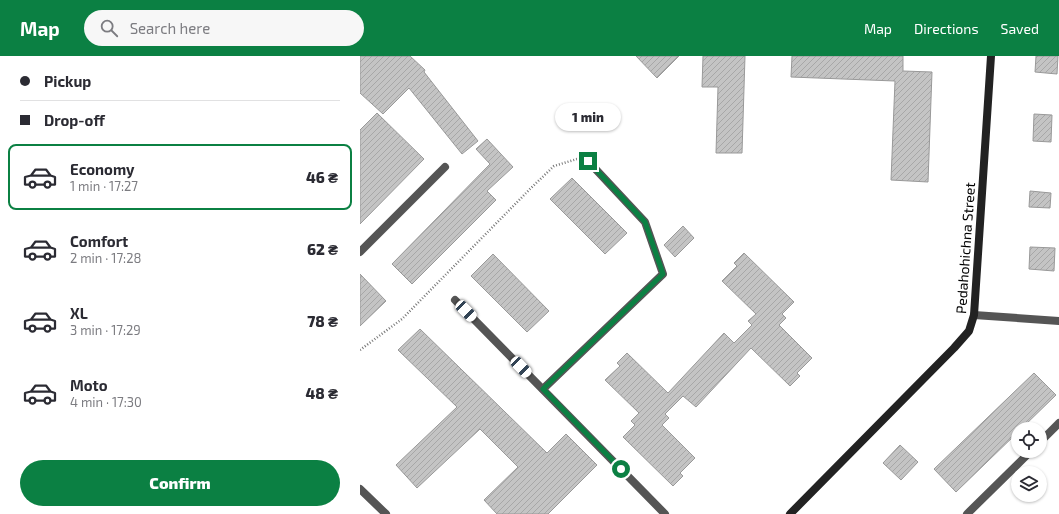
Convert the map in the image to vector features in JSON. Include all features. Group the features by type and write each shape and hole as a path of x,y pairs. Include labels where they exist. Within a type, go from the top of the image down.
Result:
{"main road":[{"name":"Pedahohichna Street","path":"790,514 969,331 974,315 991,56"}],"street":[{"path":"543,389 663,274 645,222 588,161"},
{"path":"360,252 445,167"},
{"path":"455,300 665,514"},
{"path":"974,315 1059,321"},
{"path":"1047,435 1059,423"},
{"path":"967,514 1024,458"},
{"path":"360,489 386,514"}],"path":[{"path":"360,350 402,319 554,166 577,159 588,161"}],"building":[{"path":"360,56 410,56 425,70 424,72 478,141 462,154 409,88 383,114 360,93"},
{"path":"636,56 679,56 657,78"},
{"path":"703,56 745,56 742,153 716,153 718,87 702,87"},
{"path":"792,56 903,56 903,71 932,72 928,182 891,180 895,81 791,77"},
{"path":"1036,56 1058,56 1057,74 1035,72"},
{"path":"377,113 424,159 360,224 360,130"},
{"path":"1034,114 1052,115 1051,142 1033,141"},
{"path":"487,139 513,167 487,191 496,200 412,284 392,264 490,164 476,149"},
{"path":"572,178 627,233 605,254 550,199"},
{"path":"1030,191 1051,193 1050,208 1029,207"},
{"path":"683,226 694,238 675,257 664,245"},
{"path":"1030,247 1055,248 1054,271 1029,269"},
{"path":"744,253 794,302 782,314 786,318 779,325 812,358 797,373 800,376 790,386 751,348 696,407 683,396 665,414 669,418 662,425 695,458 680,473 683,476 673,486 623,437 635,425 631,421 639,413 605,380 620,366 617,363 627,353 668,393 724,333 734,343 752,325 748,321 756,314 722,281 737,266 734,263"},
{"path":"493,254 549,311 527,332 471,276"},
{"path":"360,274 386,301 360,326"},
{"path":"420,329 547,453 566,434 597,465 548,514 497,514 484,500 518,467 480,429 417,488 396,465 457,407 398,350"},
{"path":"1034,373 1056,395 1028,422 1011,422 1011,439 956,492 934,469"},
{"path":"900,445 918,462 901,480 883,463"}],"route":[{"path":"588,161 645,222 663,274 543,389 621,469"}]}
